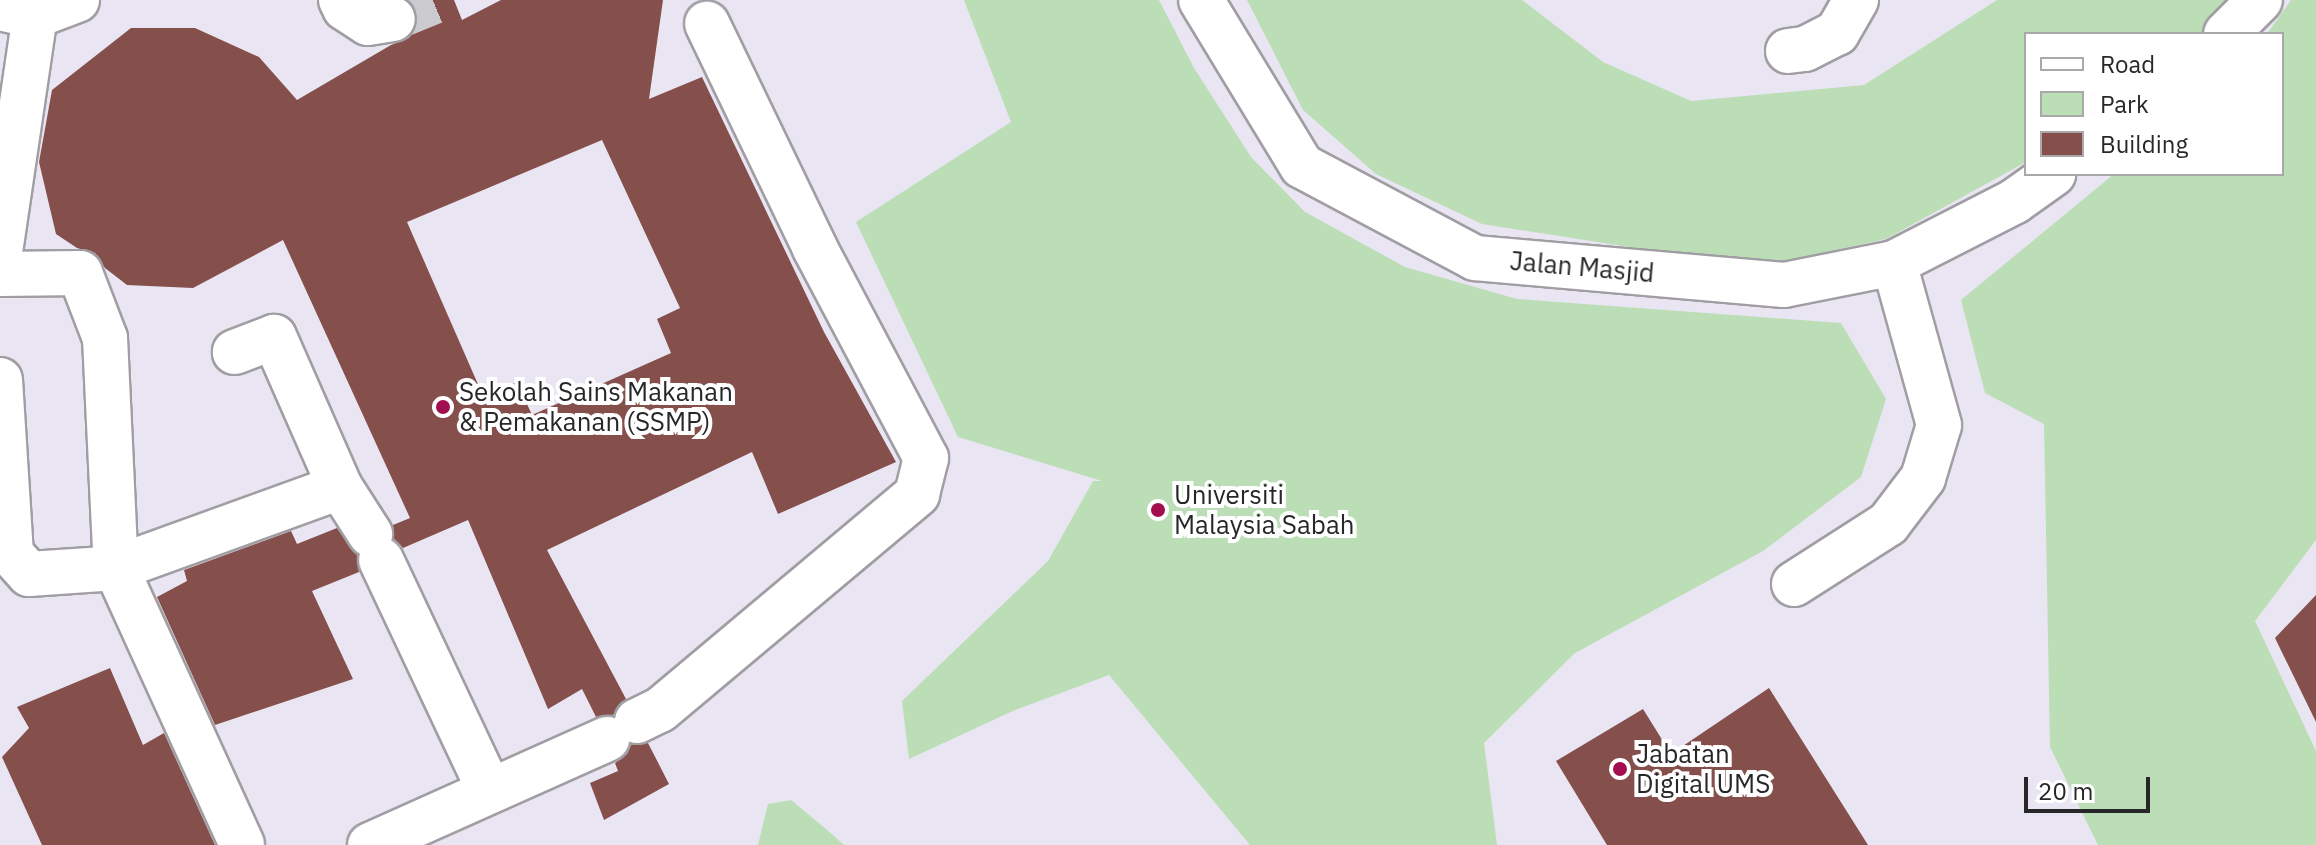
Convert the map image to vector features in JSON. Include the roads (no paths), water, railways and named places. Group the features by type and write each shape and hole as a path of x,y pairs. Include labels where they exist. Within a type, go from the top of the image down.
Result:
{"street":[{"path":"0,252 18,12 77,0"},
{"path":"341,0 345,8 368,23 393,19"},
{"name":"Jalan Masjid","path":"1201,0 1302,166 1475,258 1784,285 1894,263 2015,201 2050,176"},
{"path":"1788,51 1805,49 1837,33 1856,0"},
{"path":"2228,32 2260,0"},
{"path":"370,845 660,710 917,494 926,458 815,248 707,24"},
{"path":"1794,584 1888,524 1923,478 1939,425 1894,263"},
{"path":"0,274 80,273 105,338 116,568 242,845"},
{"path":"235,352 274,337 340,487 376,547 489,790"},
{"path":"0,380 11,554 29,574 116,568 340,487"}],"tunnel":[{"path":"393,19 439,0"}],"place":[{"name":"Sekolah Sains Makanan & Pemakanan (SSMP)","path":"443,407"},
{"name":"Universiti Malaysia Sabah","path":"1158,510"},
{"name":"Jabatan Digital UMS","path":"1620,769"}]}
